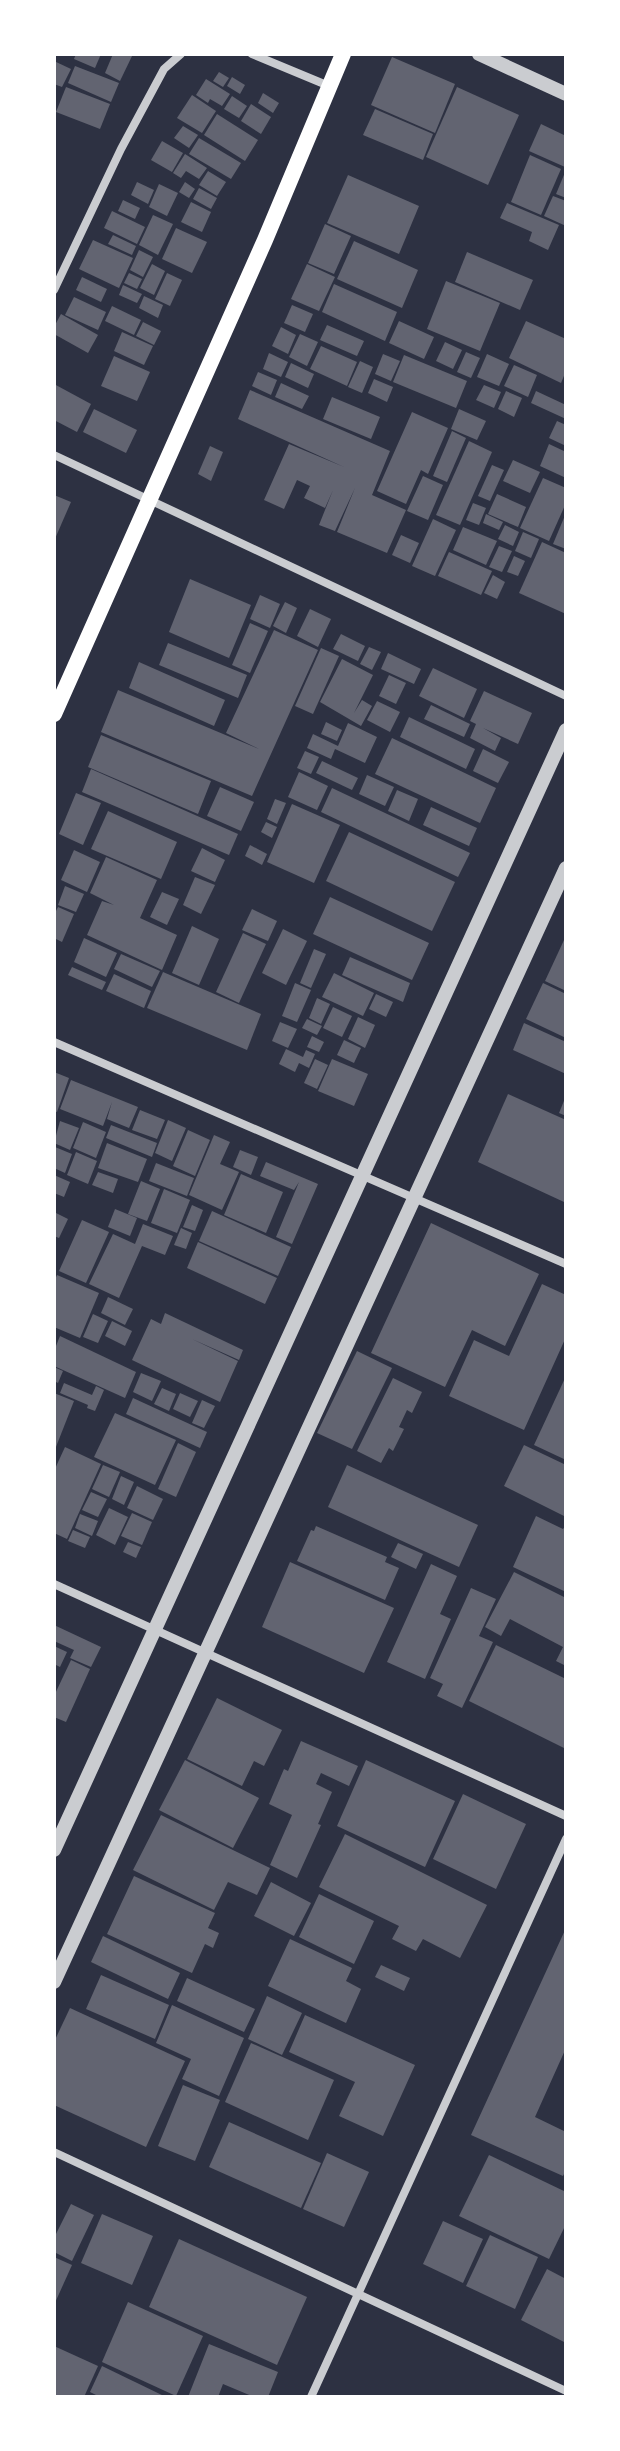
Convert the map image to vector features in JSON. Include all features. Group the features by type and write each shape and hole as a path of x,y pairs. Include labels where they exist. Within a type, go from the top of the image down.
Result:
{"main road":[{"path":"54,714 265,240 343,54"}],"street":[{"path":"54,290 121,149 164,69 181,54"},
{"path":"252,54 329,86"},
{"path":"479,54 566,94"},
{"path":"54,455 566,696"},
{"path":"54,1850 566,730"},
{"path":"54,1982 566,868"},
{"path":"54,1042 566,1264"},
{"path":"54,1584 566,1816"},
{"path":"311,2397 566,1839"},
{"path":"54,2152 566,2391"}],"building":[{"path":"76,54 101,54 95,68 74,59"},
{"path":"113,54 133,54 120,81 105,73"},
{"path":"392,57 455,84 435,133 371,105"},
{"path":"54,61 71,69 62,87 54,84"},
{"path":"75,66 119,83 111,102 68,83"},
{"path":"219,72 229,78 223,87 213,81"},
{"path":"232,77 245,85 240,94 227,86"},
{"path":"206,79 230,94 222,106 210,99 208,103 196,95"},
{"path":"66,87 110,104 100,129 56,112"},
{"path":"457,87 519,115 488,185 426,157"},
{"path":"263,93 279,103 273,113 258,103"},
{"path":"192,95 216,111 202,133 177,118"},
{"path":"232,96 247,106 239,118 224,109"},
{"path":"251,104 271,117 261,134 241,121"},
{"path":"375,109 433,134 423,160 363,135"},
{"path":"217,114 258,140 245,161 204,135"},
{"path":"541,124 566,136 565,167 529,151"},
{"path":"183,126 198,135 189,148 174,138"},
{"path":"199,138 241,163 231,179 189,154"},
{"path":"162,141 183,153 172,172 151,160"},
{"path":"185,154 207,168 199,179 186,171 181,178 173,173"},
{"path":"530,155 561,169 541,215 511,202"},
{"path":"566,170 566,198 556,194"},
{"path":"208,171 226,182 217,196 199,185"},
{"path":"348,175 419,206 399,254 327,223"},
{"path":"137,182 154,190 148,204 131,195"},
{"path":"185,182 195,189 189,198 179,192"},
{"path":"159,184 178,193 167,216 149,207"},
{"path":"199,188 217,198 211,209 193,199"},
{"path":"553,196 566,201 566,226 544,216"},
{"path":"123,200 140,208 135,219 118,211"},
{"path":"191,202 211,212 202,232 181,222"},
{"path":"507,203 559,225 548,250 529,241 532,232 500,218"},
{"path":"112,211 145,227 137,244 104,228"},
{"path":"153,215 173,224 158,255 139,245"},
{"path":"325,224 351,236 334,274 308,263"},
{"path":"176,228 207,242 192,273 162,259"},
{"path":"113,235 136,246 132,255 108,244"},
{"path":"93,240 133,258 119,288 79,269"},
{"path":"354,241 418,270 402,308 337,279"},
{"path":"139,250 153,257 143,277 130,270"},
{"path":"467,252 533,280 520,310 455,282"},
{"path":"152,264 165,271 154,295 140,288"},
{"path":"307,264 335,277 319,311 291,299"},
{"path":"129,273 142,279 137,289 124,283"},
{"path":"167,273 182,280 170,306 155,299"},
{"path":"82,277 107,289 101,302 76,290"},
{"path":"446,281 500,303 480,351 427,329"},
{"path":"334,284 397,312 385,341 322,312"},
{"path":"123,285 142,294 137,303 119,295"},
{"path":"144,296 163,305 158,318 139,308"},
{"path":"74,297 106,312 98,330 65,315"},
{"path":"292,305 313,314 305,332 284,323"},
{"path":"112,306 141,320 134,335 105,321"},
{"path":"61,314 98,335 88,353 54,334"},
{"path":"399,321 434,337 424,359 389,343"},
{"path":"526,321 566,339 566,371 561,383 509,358"},
{"path":"143,322 161,331 154,345 136,336"},
{"path":"327,325 364,341 357,356 320,340"},
{"path":"281,327 296,335 288,354 272,346"},
{"path":"122,332 153,346 144,365 114,351"},
{"path":"300,334 318,342 307,366 289,357"},
{"path":"445,342 462,350 453,369 436,361"},
{"path":"321,346 357,362 347,386 310,369"},
{"path":"466,352 480,358 471,378 457,372"},
{"path":"269,353 288,362 281,377 263,369"},
{"path":"383,354 400,361 391,381 375,374"},
{"path":"487,354 509,364 499,386 477,377"},
{"path":"404,355 467,381 456,408 393,382"},
{"path":"114,356 150,372 137,401 101,386"},
{"path":"360,361 373,367 362,393 348,387"},
{"path":"291,363 314,374 308,388 285,377"},
{"path":"514,365 537,375 528,397 504,386"},
{"path":"258,372 277,380 271,395 252,386"},
{"path":"374,379 393,387 387,402 368,393"},
{"path":"281,383 309,396 302,409 275,397"},
{"path":"54,384 91,404 77,432 54,420"},
{"path":"484,385 501,392 494,408 476,400"},
{"path":"250,390 390,451 372,495 406,510 387,553 337,532 355,488 335,531 319,525 333,490 325,508 304,498 310,486 297,480 284,509 264,500 289,444 344,467 238,419"},
{"path":"506,391 522,398 514,417 498,409"},
{"path":"536,391 566,405 566,419 531,403"},
{"path":"332,397 380,417 371,439 323,419"},
{"path":"94,409 137,430 126,453 83,432"},
{"path":"459,409 486,421 477,440 451,429"},
{"path":"412,412 448,428 428,474 421,470 406,504 377,491"},
{"path":"557,421 566,425 566,446 549,438"},
{"path":"452,431 466,438 447,482 433,476"},
{"path":"469,441 492,452 460,525 436,515"},
{"path":"549,444 566,452 566,478 540,466"},
{"path":"210,446 223,452 211,481 198,474"},
{"path":"513,460 540,472 530,493 503,481"},
{"path":"492,465 504,470 490,501 478,496"},
{"path":"423,476 443,485 428,520 407,511"},
{"path":"543,478 566,488 566,503 549,541 520,528"},
{"path":"497,494 526,507 518,527 488,514"},
{"path":"54,495 71,502 54,541"},
{"path":"473,503 486,508 479,525 466,520"},
{"path":"566,513 566,549 553,544"},
{"path":"486,514 503,522 499,530 483,523"},
{"path":"433,519 456,530 435,576 412,566"},
{"path":"505,525 519,532 513,546 498,539"},
{"path":"463,527 497,541 486,565 453,550"},
{"path":"523,532 539,539 531,558 515,551"},
{"path":"401,535 419,543 410,563 392,555"},
{"path":"542,542 566,553 566,614 519,593"},
{"path":"499,546 512,551 502,572 489,567"},
{"path":"449,552 492,571 481,595 438,576"},
{"path":"514,556 525,561 518,576 507,572"},
{"path":"493,575 505,582 497,599 484,593"},
{"path":"190,579 251,605 229,658 169,632"},
{"path":"260,595 280,604 270,628 250,619"},
{"path":"285,602 297,608 286,633 273,626"},
{"path":"310,609 331,619 318,647 297,636"},
{"path":"250,623 268,631 250,673 232,665"},
{"path":"274,630 318,650 252,796 101,732 118,690 259,749 226,733"},
{"path":"341,634 365,646 358,661 333,649"},
{"path":"168,643 247,675 238,698 159,665"},
{"path":"369,647 381,652 372,670 360,664"},
{"path":"321,648 339,656 313,714 295,706"},
{"path":"388,653 421,669 414,684 381,669"},
{"path":"342,659 373,675 354,713 362,700 372,706 361,726 320,702"},
{"path":"139,662 225,700 214,726 129,688"},
{"path":"433,668 477,689 464,718 419,696"},
{"path":"389,675 406,683 396,704 379,696"},
{"path":"484,691 532,713 518,744 483,728 501,738 495,751 470,738 476,724 470,721"},
{"path":"377,701 400,712 390,732 367,720"},
{"path":"431,705 470,724 464,737 424,719"},
{"path":"409,717 475,749 466,769 400,737"},
{"path":"326,722 342,730 337,741 321,734"},
{"path":"348,723 377,737 365,763 335,749 331,759 307,748 313,734 338,746"},
{"path":"101,735 211,781 198,814 88,767"},
{"path":"392,738 496,788 480,823 375,774"},
{"path":"483,749 509,762 498,783 473,771"},
{"path":"305,751 319,757 311,774 297,768"},
{"path":"322,761 358,778 352,790 316,773"},
{"path":"91,769 238,834 229,855 82,792"},
{"path":"299,772 328,786 317,810 288,797"},
{"path":"367,775 394,787 385,806 359,794"},
{"path":"220,787 254,802 241,831 207,816"},
{"path":"332,788 470,853 458,877 321,812"},
{"path":"397,790 418,799 409,821 388,811"},
{"path":"76,793 101,803 83,845 59,834"},
{"path":"275,799 286,803 277,824 267,819"},
{"path":"292,804 340,825 314,883 267,862"},
{"path":"431,807 477,828 469,846 423,825"},
{"path":"108,811 177,842 161,879 91,849"},
{"path":"266,822 277,827 272,838 261,832"},
{"path":"349,832 455,882 432,931 326,881"},
{"path":"250,845 267,854 262,865 245,856"},
{"path":"202,848 225,860 215,882 191,871"},
{"path":"74,850 100,862 87,892 61,880"},
{"path":"106,857 157,880 140,918 177,935 162,970 87,935 102,901 114,905 90,893"},
{"path":"195,877 215,885 201,914 183,905"},
{"path":"65,886 84,894 76,912 58,905"},
{"path":"162,892 179,899 167,925 150,917"},
{"path":"330,897 429,943 412,980 313,934"},
{"path":"58,907 74,914 62,942 54,938 54,915"},
{"path":"252,909 277,921 268,941 242,930"},
{"path":"192,926 219,939 199,985 172,973"},
{"path":"283,929 307,941 286,985 262,973"},
{"path":"243,933 266,944 239,1003 216,992"},
{"path":"84,938 117,953 106,977 74,962"},
{"path":"566,941 566,991 545,981"},
{"path":"314,949 326,954 311,988 300,983"},
{"path":"121,954 160,971 152,987 114,969"},
{"path":"350,957 410,983 403,1002 342,975"},
{"path":"72,967 106,982 102,990 68,975"},
{"path":"163,972 261,1014 247,1050 147,1008"},
{"path":"334,973 374,993 363,1016 322,997"},
{"path":"114,974 151,991 144,1008 106,991"},
{"path":"295,983 311,990 297,1022 282,1016"},
{"path":"543,983 566,994 566,1038 526,1019"},
{"path":"376,994 393,1002 386,1017 369,1009"},
{"path":"317,998 330,1004 321,1024 309,1018"},
{"path":"333,1007 352,1016 342,1037 323,1028"},
{"path":"358,1017 375,1025 365,1048 348,1039"},
{"path":"307,1019 322,1026 317,1035 302,1028"},
{"path":"280,1022 297,1029 288,1048 272,1041"},
{"path":"524,1023 566,1042 566,1074 513,1050"},
{"path":"312,1036 324,1042 319,1052 307,1047"},
{"path":"344,1040 361,1048 354,1063 337,1055"},
{"path":"286,1049 303,1057 306,1050 315,1054 309,1068 299,1063 295,1072 279,1064"},
{"path":"315,1059 328,1065 317,1089 304,1083"},
{"path":"332,1059 368,1074 354,1106 318,1091"},
{"path":"54,1072 69,1078 57,1112 54,1111"},
{"path":"71,1080 138,1107 129,1128 107,1119 112,1102 103,1126 60,1109"},
{"path":"508,1094 566,1120 564,1202 478,1162"},
{"path":"566,1096 566,1116 559,1113"},
{"path":"140,1110 165,1120 157,1139 132,1130"},
{"path":"168,1120 186,1128 172,1161 155,1153"},
{"path":"60,1121 79,1128 70,1150 54,1143"},
{"path":"83,1122 106,1132 96,1158 73,1148"},
{"path":"111,1125 157,1143 152,1157 106,1138"},
{"path":"188,1130 210,1140 195,1176 173,1166"},
{"path":"214,1135 230,1142 220,1164 239,1172 222,1210 189,1195"},
{"path":"107,1143 147,1159 138,1182 98,1168"},
{"path":"55,1147 72,1154 65,1173 54,1168"},
{"path":"240,1150 258,1157 251,1175 233,1167"},
{"path":"76,1152 97,1161 88,1184 67,1175"},
{"path":"266,1162 318,1184 292,1244 276,1237 299,1182 294,1190 260,1176"},
{"path":"156,1163 194,1178 187,1196 149,1181"},
{"path":"98,1172 118,1179 113,1193 92,1185"},
{"path":"241,1174 283,1192 266,1233 224,1215"},
{"path":"54,1175 70,1182 64,1197 54,1193"},
{"path":"141,1181 160,1189 147,1221 128,1214"},
{"path":"164,1189 190,1200 177,1233 151,1223"},
{"path":"192,1205 203,1210 195,1231 183,1227"},
{"path":"115,1209 137,1218 130,1236 108,1227"},
{"path":"212,1211 291,1247 278,1276 199,1241"},
{"path":"54,1212 68,1219 59,1238 54,1236"},
{"path":"82,1220 109,1232 86,1283 59,1271"},
{"path":"431,1223 539,1274 505,1346 472,1330 445,1387 371,1353"},
{"path":"143,1224 173,1236 165,1255 142,1246 119,1298 89,1284 113,1234 135,1244"},
{"path":"181,1228 192,1233 186,1249 174,1245"},
{"path":"198,1242 277,1278 265,1304 187,1268"},
{"path":"57,1275 99,1293 80,1338 54,1327 54,1282"},
{"path":"542,1284 566,1295 566,1337 524,1430 449,1396 474,1340 509,1356"},
{"path":"108,1297 133,1309 125,1325 101,1313"},
{"path":"165,1313 243,1350 239,1360 192,1339 238,1361 220,1402 132,1360 151,1319 161,1324"},
{"path":"93,1314 108,1321 98,1343 83,1337"},
{"path":"112,1321 132,1331 125,1346 105,1336"},
{"path":"60,1336 136,1372 125,1398 54,1366 54,1351"},
{"path":"357,1351 392,1368 352,1449 317,1433"},
{"path":"54,1367 63,1371 58,1383 54,1381"},
{"path":"141,1373 161,1381 152,1401 133,1392"},
{"path":"566,1376 566,1460 534,1445"},
{"path":"393,1378 422,1392 412,1413 407,1410 399,1427 404,1429 393,1451 389,1448 381,1463 357,1451"},
{"path":"64,1383 92,1395 96,1386 104,1390 95,1411 60,1393"},
{"path":"162,1388 176,1394 169,1411 154,1404"},
{"path":"54,1393 74,1401 54,1452"},
{"path":"180,1393 198,1401 190,1417 173,1409"},
{"path":"133,1398 207,1432 200,1448 126,1414"},
{"path":"202,1400 215,1406 204,1428 192,1423"},
{"path":"115,1413 176,1440 155,1485 94,1457"},
{"path":"178,1443 196,1452 176,1497 158,1489"},
{"path":"524,1445 566,1465 566,1517 504,1486"},
{"path":"65,1447 101,1464 67,1539 54,1533 54,1471"},
{"path":"103,1465 120,1472 109,1497 92,1489"},
{"path":"347,1465 478,1525 459,1567 328,1507"},
{"path":"121,1476 134,1482 124,1505 112,1499"},
{"path":"137,1486 163,1499 153,1520 127,1508"},
{"path":"91,1492 107,1499 98,1517 82,1510"},
{"path":"109,1508 128,1517 115,1545 96,1535"},
{"path":"132,1513 152,1522 142,1545 121,1536"},
{"path":"80,1514 98,1521 92,1536 75,1528"},
{"path":"536,1516 563,1529 566,1525 566,1592 513,1567"},
{"path":"316,1526 387,1557 385,1562 399,1568 385,1600 297,1561 311,1530 314,1531"},
{"path":"73,1530 90,1537 85,1548 68,1541"},
{"path":"128,1542 141,1547 136,1558 123,1552"},
{"path":"398,1543 423,1554 416,1569 391,1557"},
{"path":"290,1562 394,1608 364,1673 262,1627"},
{"path":"431,1564 457,1576 440,1614 451,1619 425,1679 387,1662"},
{"path":"514,1572 566,1598 566,1666 556,1661 563,1647 510,1619 501,1636 485,1627"},
{"path":"471,1588 496,1599 479,1636 493,1642 462,1708 437,1696 443,1684 430,1678"},
{"path":"54,1625 101,1647 91,1667 70,1658 74,1650 54,1641"},
{"path":"496,1645 566,1679 566,1749 469,1701"},
{"path":"54,1646 67,1652 60,1667 54,1664"},
{"path":"71,1660 90,1669 66,1722 54,1717 54,1696"},
{"path":"217,1698 282,1730 264,1766 254,1761 242,1786 187,1759"},
{"path":"301,1741 358,1766 349,1786 321,1773 316,1784 332,1792 297,1878 270,1865 292,1815 269,1804 284,1769 288,1771"},
{"path":"185,1760 259,1798 233,1848 159,1810"},
{"path":"366,1760 455,1801 425,1867 337,1826"},
{"path":"463,1794 526,1824 496,1889 433,1859"},
{"path":"161,1815 270,1868 257,1895 228,1882 214,1910 133,1870"},
{"path":"345,1834 487,1905 460,1958 423,1939 416,1951 392,1939 399,1926 319,1887"},
{"path":"134,1876 215,1913 208,1928 219,1933 213,1948 205,1944 192,1973 107,1934"},
{"path":"271,1882 311,1903 294,1936 254,1916"},
{"path":"319,1894 374,1921 354,1964 299,1937"},
{"path":"566,1928 566,2048 535,2117 566,2132 566,2170 563,2176 471,2135"},
{"path":"103,1936 180,1973 168,1999 91,1962"},
{"path":"290,1939 352,1968 346,1981 361,1989 346,2023 268,1986"},
{"path":"381,1965 410,1978 404,1991 375,1977"},
{"path":"101,1975 169,2005 155,2039 86,2009"},
{"path":"187,1978 255,2009 244,2032 177,2001"},
{"path":"267,1996 302,2013 282,2055 248,2039"},
{"path":"172,2005 244,2038 219,2096 182,2079 191,2059 156,2043"},
{"path":"70,2008 185,2061 146,2147 54,2105 54,2042"},
{"path":"305,2015 415,2065 383,2136 339,2116 355,2082 289,2052"},
{"path":"251,2043 334,2080 308,2140 225,2102"},
{"path":"183,2085 220,2100 195,2161 158,2146"},
{"path":"229,2122 321,2163 301,2208 209,2167"},
{"path":"327,2153 369,2172 344,2227 303,2209"},
{"path":"489,2155 566,2192 566,2224 549,2259 459,2216"},
{"path":"71,2204 94,2215 72,2261 54,2252 54,2238"},
{"path":"102,2214 153,2236 132,2285 81,2263"},
{"path":"443,2221 483,2239 463,2283 423,2264"},
{"path":"490,2235 538,2257 515,2309 466,2286"},
{"path":"179,2239 307,2297 277,2365 149,2307"},
{"path":"54,2257 72,2265 54,2305"},
{"path":"547,2269 566,2279 566,2343 521,2320"},
{"path":"128,2302 203,2336 176,2396 102,2362"},
{"path":"209,2344 278,2372 268,2397 254,2397 223,2384 218,2397 188,2397"},
{"path":"54,2346 98,2366 84,2397 54,2397"},
{"path":"102,2366 166,2397 100,2397 90,2392"}]}
